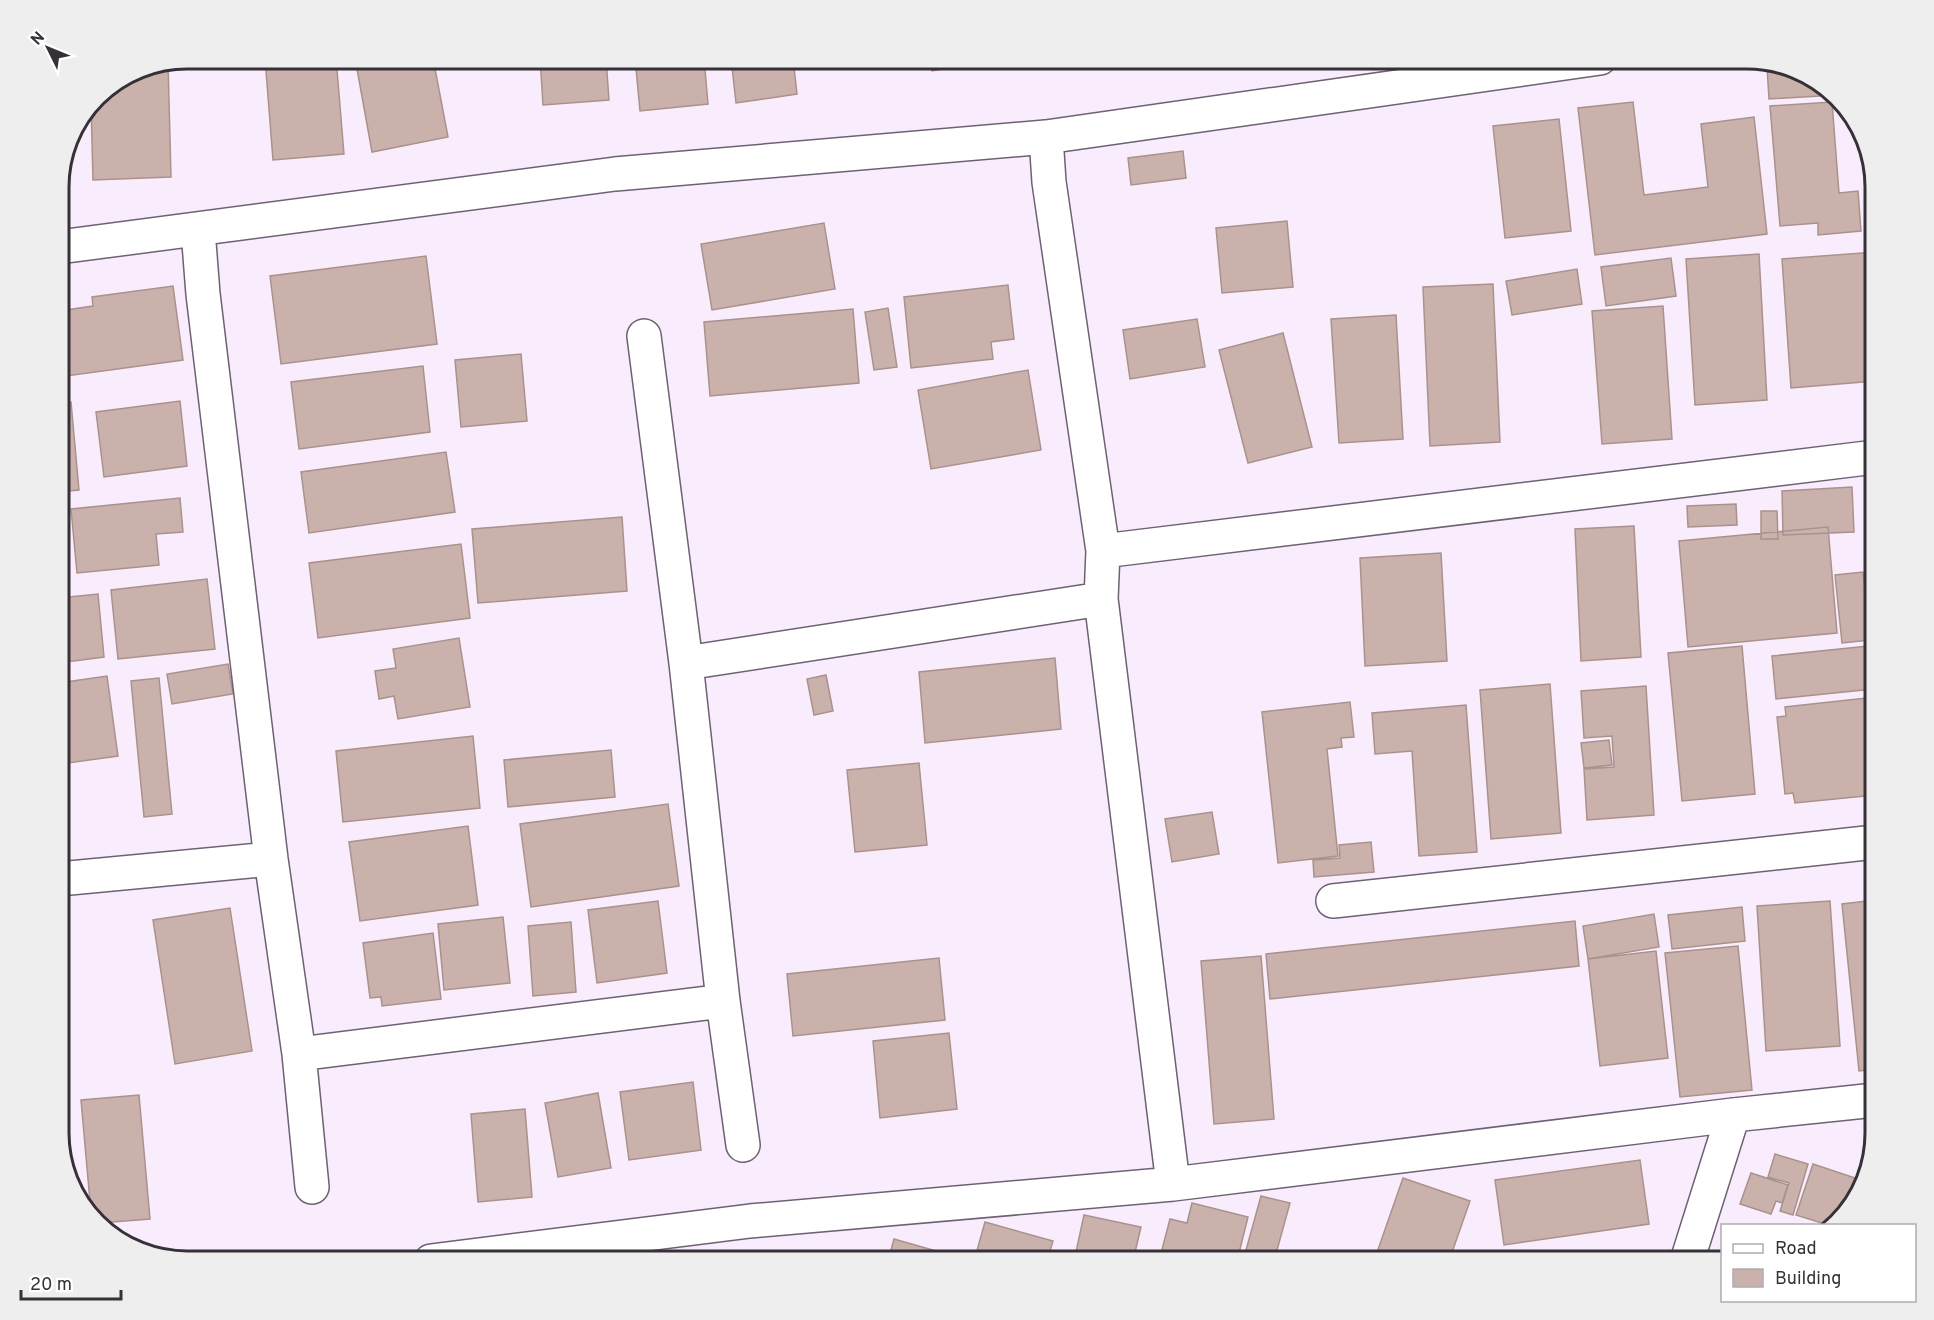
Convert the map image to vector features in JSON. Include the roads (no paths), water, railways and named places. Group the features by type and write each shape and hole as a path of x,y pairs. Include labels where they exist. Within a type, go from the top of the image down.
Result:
{"street":[{"path":"69,246 615,174 1046,137 1523,69"},
{"path":"1046,137 1048,182 1103,551 1101,598 1173,1184"},
{"path":"198,230 204,305 271,859 299,1054 312,1187"},
{"path":"644,336 686,663 723,1001 743,1145"},
{"path":"1103,551 1865,458"},
{"path":"686,663 1101,598"},
{"path":"1333,901 1865,843"},
{"path":"69,878 271,859"},
{"path":"299,1054 723,1001"},
{"path":"517,1251 750,1221 1173,1184 1733,1115 1865,1101"},
{"path":"1690,1251 1733,1115"}]}
